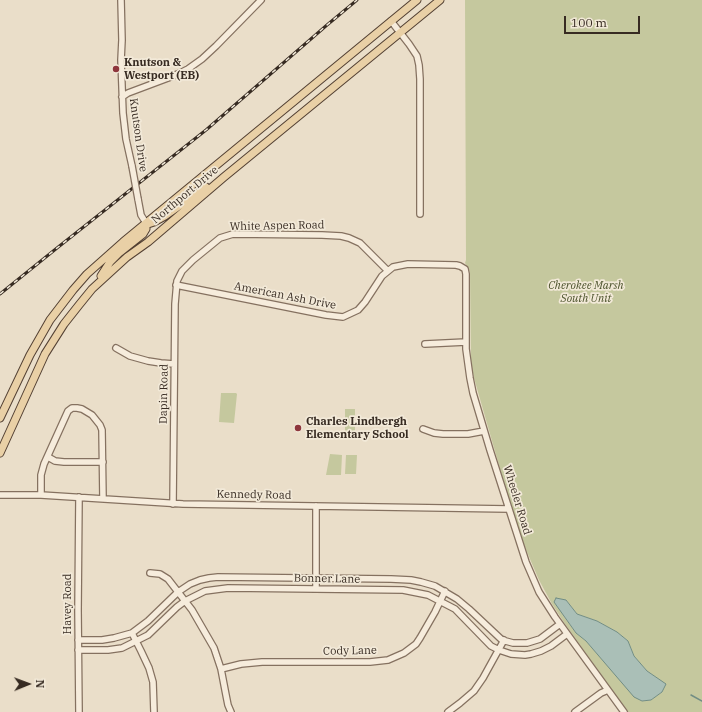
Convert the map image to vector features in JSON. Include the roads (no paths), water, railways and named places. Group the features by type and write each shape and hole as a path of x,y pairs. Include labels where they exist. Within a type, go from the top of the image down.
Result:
{"main road":[{"name":"Northport Drive","path":"0,418 30,355 50,320 87,274 118,246 416,0"},
{"name":"Northport Drive","path":"0,452 45,354 64,324 92,289 127,257 148,242 224,177 440,0"},
{"path":"92,289 110,262 143,234 146,229 146,223 151,224 165,216 192,196 224,177"}],"street":[{"name":"Knutson Drive","path":"121,0 122,97 126,139 141,215 146,223"},
{"path":"122,97 128,92 168,78 188,69 216,46 261,0"},
{"path":"391,21 417,56 419,65 420,214"},
{"name":"White Aspen Road","path":"176,285 180,274 193,260 220,238 233,234 341,236 360,243 388,271"},
{"name":"Wheeler Road","path":"388,271 393,267 408,264 456,265 465,269 466,349 470,378 484,431 520,544 531,574 546,603 624,712"},
{"name":"American Ash Drive","path":"176,285 313,312 343,316 358,310 382,276 388,271"},
{"name":"Dapin Road","path":"172,504 176,285"},
{"path":"425,344 466,342"},
{"path":"116,348 130,356 148,361 161,364 174,364"},
{"path":"40,495 41,475 68,411 72,408 82,409 92,415 102,430 102,499"},
{"path":"423,429 434,433 443,434 468,434 484,431"},
{"path":"48,457 56,461 64,462 103,462"},
{"name":"Kennedy Road","path":"0,495 79,497 172,504 509,509"},
{"name":"Havey Road","path":"79,497 79,712"},
{"path":"316,506 316,589"},
{"path":"150,573 162,575 171,582 192,610 214,648 221,669 231,712"},
{"name":"Bonner Lane","path":"78,640 102,640 132,633 148,621 178,592 190,584 209,578 238,577 391,579 420,582 435,586 457,599 504,640"},
{"name":"Bonner Lane","path":"78,650 116,649 136,642 148,635 185,601 205,591 228,588 403,590 428,595 455,609 491,646 511,654 531,654 541,651 551,646 567,634"},
{"name":"Cody Lane","path":"221,669 242,664 262,662 370,662 388,660 404,653 416,644 445,591"},
{"path":"448,712 474,691 484,678 504,640 513,643 520,643 540,639 560,624"},
{"path":"132,633 149,668 153,682 154,712"},
{"path":"575,712 601,693 608,690"}],"waterway":[{"path":"691,695 702,701"}],"railway":[{"path":"0,294 206,130 357,0"}],"place":[{"name":"Knutson & Westport (EB)","path":"116,69"},
{"name":"Charles Lindbergh Elementary School","path":"298,428"}],"park label":[{"name":"Cherokee Marsh South Unit","path":"586,292"}]}
